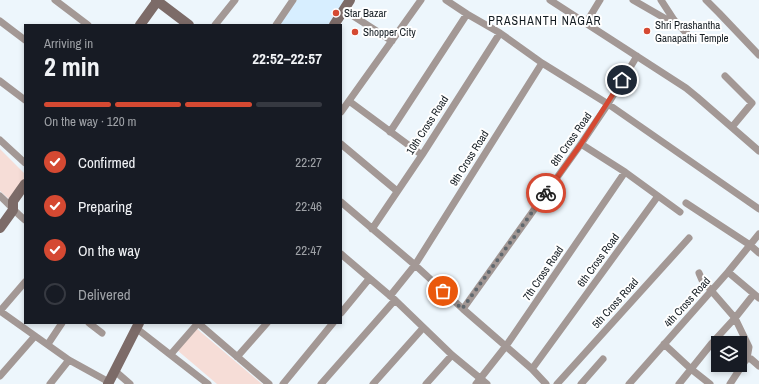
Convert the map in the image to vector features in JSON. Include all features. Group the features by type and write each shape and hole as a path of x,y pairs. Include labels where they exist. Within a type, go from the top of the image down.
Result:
{"street":[{"path":"55,0 87,24"},
{"path":"141,24 157,0 188,24"},
{"path":"217,24 235,0"},
{"path":"277,24 294,0"},
{"path":"335,24 350,0"},
{"path":"342,111 421,0"},
{"path":"446,0 500,33 542,63 608,104 759,209"},
{"path":"457,7 460,0"},
{"path":"550,0 686,88 759,150"},
{"path":"586,23 600,0"},
{"path":"633,0 666,19 674,20"},
{"path":"662,0 674,20 693,40"},
{"path":"706,0 759,55"},
{"path":"344,10 392,41"},
{"path":"390,132 467,14"},
{"path":"0,21 24,39"},
{"name":"10th Cross Road","path":"372,229 422,155 500,33"},
{"name":"8th Cross Road","path":"462,309 581,144 608,104 637,56"},
{"name":"9th Cross Road","path":"392,298 415,265 542,63"},
{"path":"725,76 752,103 732,127"},
{"path":"0,81 24,99"},
{"path":"349,101 422,155"},
{"path":"0,140 24,162"},
{"path":"581,144 625,172 680,212"},
{"path":"342,145 398,191"},
{"name":"7th Cross Road","path":"478,381 506,346 625,172"},
{"path":"0,228 12,210 13,201 24,185"},
{"path":"0,196 24,219"},
{"name":"6th Cross Road","path":"532,369 658,196"},
{"path":"342,203 415,265 462,309 532,369 546,384"},
{"path":"686,203 750,245 759,253"},
{"name":"4th Cross Road","path":"630,384 728,272 759,234"},
{"name":"5th Cross Road","path":"557,384 689,238"},
{"path":"342,255 392,298 478,381 487,384"},
{"path":"678,384 712,342 757,296 728,272"},
{"path":"699,273 702,280 735,318 744,336"},
{"path":"342,312 369,279"},
{"path":"24,283 0,311 69,360 109,383 138,325 208,384"},
{"path":"321,384 392,298"},
{"path":"48,344 61,324"},
{"path":"90,324 102,333"},
{"path":"171,354 197,324"},
{"path":"199,324 269,384"},
{"path":"237,357 266,324"},
{"path":"283,384 332,324"},
{"path":"373,384 423,328"},
{"path":"0,376 35,336"},
{"path":"747,343 749,347 747,358 759,366"},
{"path":"664,344 710,384"},
{"path":"426,384 452,355"},
{"path":"581,384 602,359"},
{"path":"50,384 69,360"},
{"path":"115,371 130,384"},
{"path":"730,384 738,372"}],"shaded area":[{"path":"297,0 345,0 329,24 280,24"},
{"path":"0,149 24,173 24,181 9,199 0,191"},
{"path":"196,328 262,384 217,384 177,350"}],"way so far":[{"path":"443,291 462,309 546,193"}],"place":[{"name":"Star Bazar","path":"336,13"},
{"name":"Shri Prashantha Ganapathi Temple","path":"647,31"},
{"name":"Shopper City","path":"355,32"}],"district":[{"name":"PRASHANTH NAGAR","path":"545,21"}],"route":[{"path":"546,193 608,104 622,80"}]}
